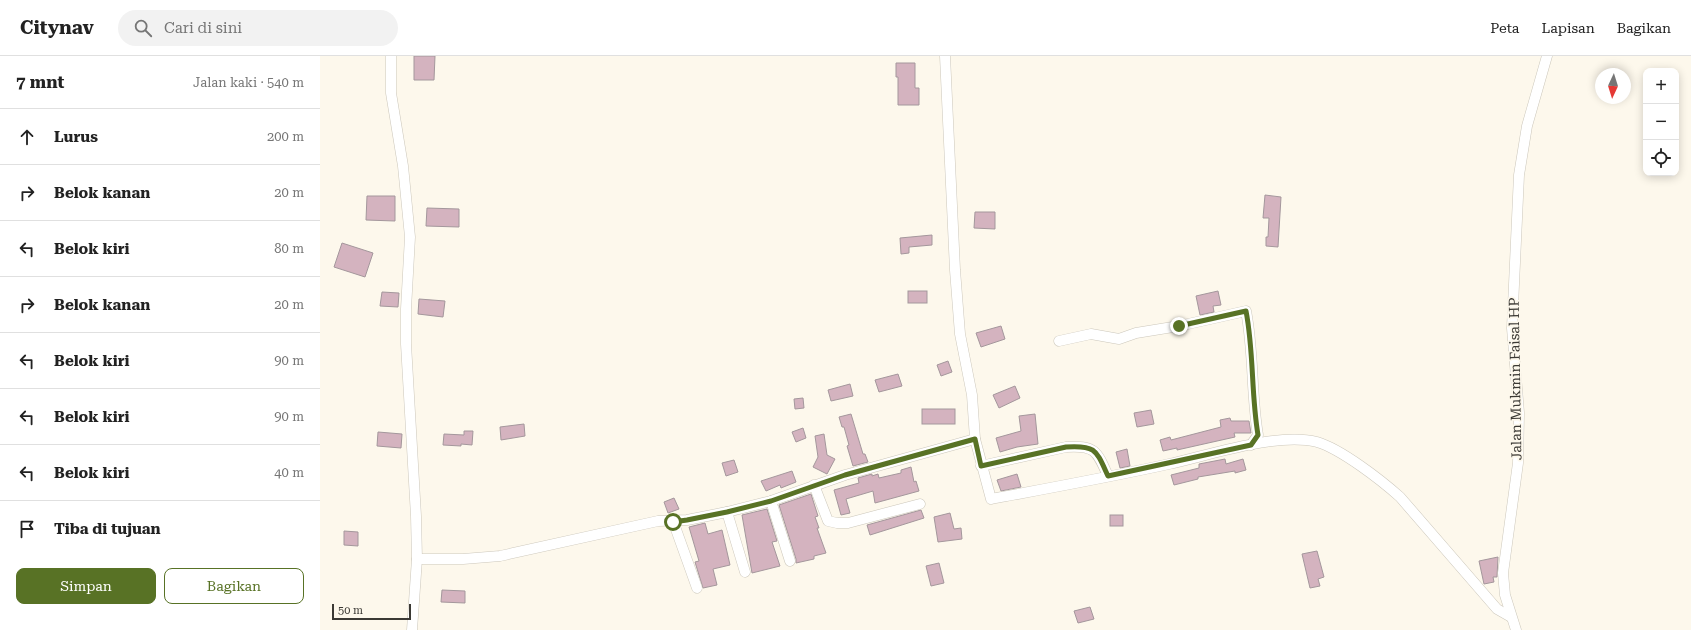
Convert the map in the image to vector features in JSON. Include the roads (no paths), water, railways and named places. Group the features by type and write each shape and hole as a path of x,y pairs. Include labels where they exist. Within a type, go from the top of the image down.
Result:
{"street":[{"path":"391,56 391,93 403,166 410,237 406,309 406,344 417,559 412,630"},
{"path":"946,56 956,294 960,334 972,395 975,439 991,499 1108,476 1251,445 1285,440 1306,440 1328,445 1400,497 1497,610 1511,617"},
{"name":"Jalan Mukmin Faisal HP","path":"1516,630 1505,595 1503,573 1518,456 1519,413 1512,328 1519,175 1527,126 1547,56"},
{"path":"1059,341 1092,334 1119,339 1136,333 1179,326 1246,311 1252,355 1254,414 1258,435 1251,445"},
{"path":"417,559 463,559 500,556 658,521 673,522 727,512 771,501 814,484 975,439"},
{"path":"981,466 1066,447 1078,446 1093,449 1097,453 1108,476"},
{"path":"814,484 828,521 837,523 848,523 920,504"},
{"path":"771,501 790,562"},
{"path":"727,512 745,572"},
{"path":"673,522 697,588"}]}
